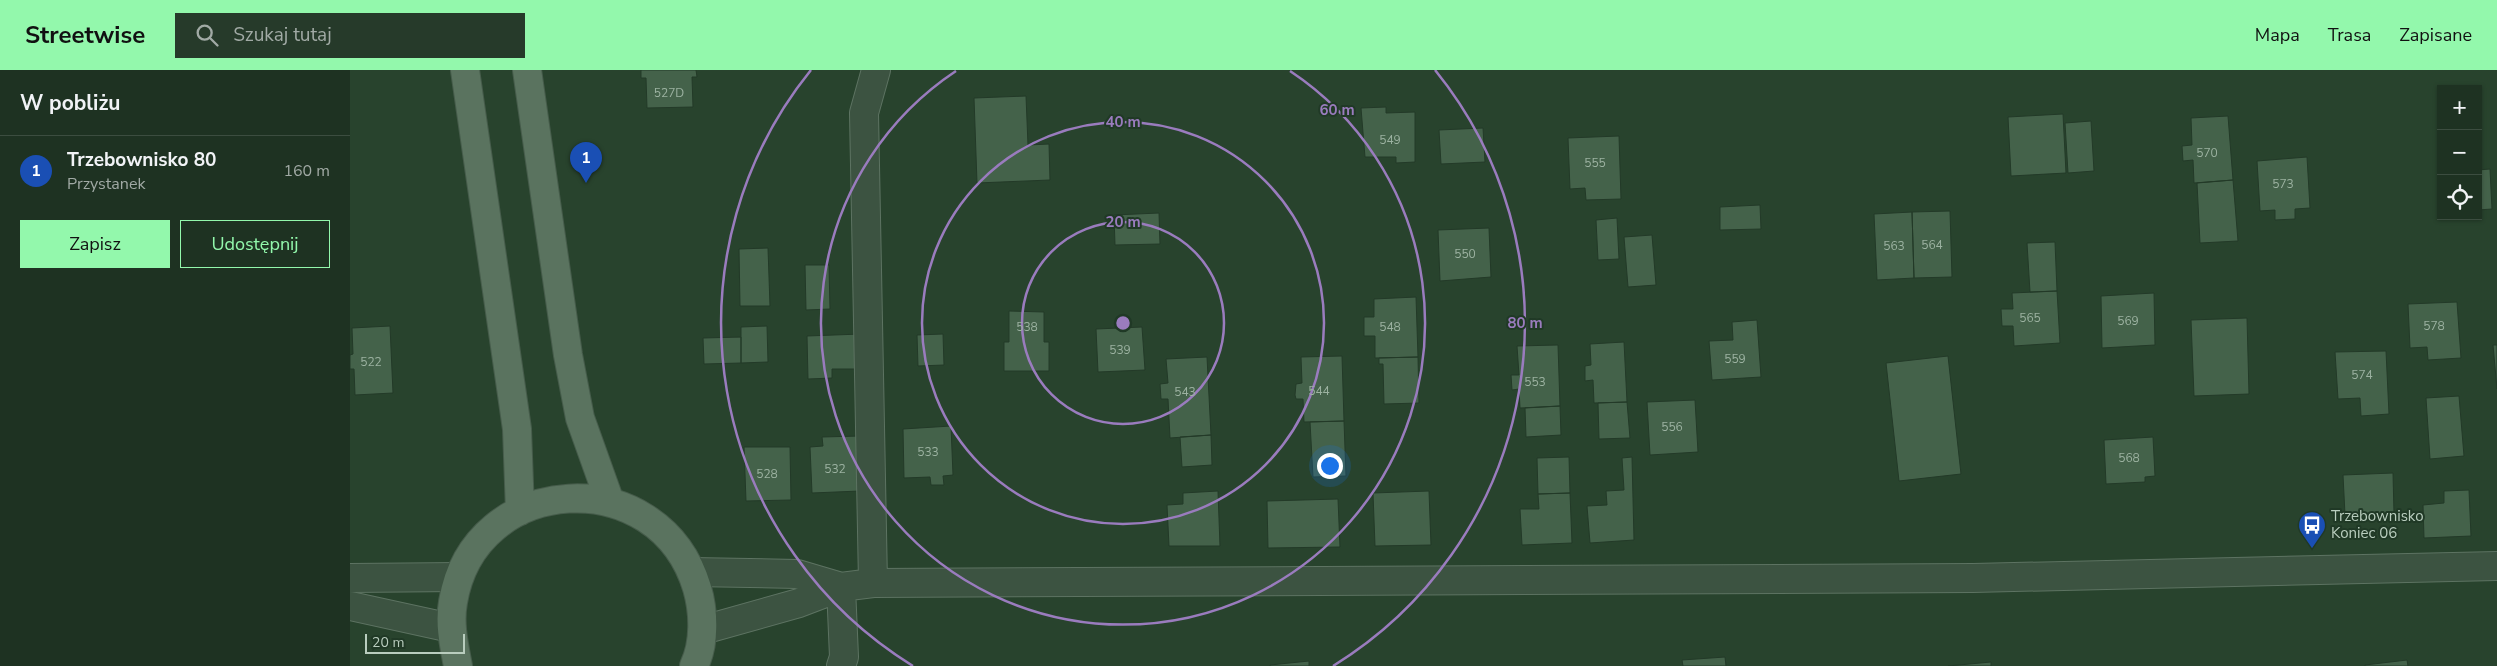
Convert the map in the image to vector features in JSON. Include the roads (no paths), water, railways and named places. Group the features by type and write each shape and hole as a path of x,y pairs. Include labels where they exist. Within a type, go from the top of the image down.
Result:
{"main road":[{"path":"465,70 516,429 520,511"},
{"path":"527,70 576,401 580,418 610,502"},
{"path":"458,666 451,628 452,602 459,577 474,550 495,527 520,511 549,500 580,497 610,502 644,517 673,541 692,572 701,601 703,630 694,666"}],"street":[{"path":"873,583 864,113 876,70"},
{"path":"703,630 799,603 841,587 873,583 1963,578 2497,566"},
{"path":"692,572 797,574 841,587"},
{"path":"350,578 459,577"},
{"path":"841,587 844,657 841,666"},
{"path":"350,606 451,628"}],"place":[{"name":"Trzebownisko 80","path":"586,183"},
{"name":"Trzebownisko Koniec 06","path":"2312,549"}]}
